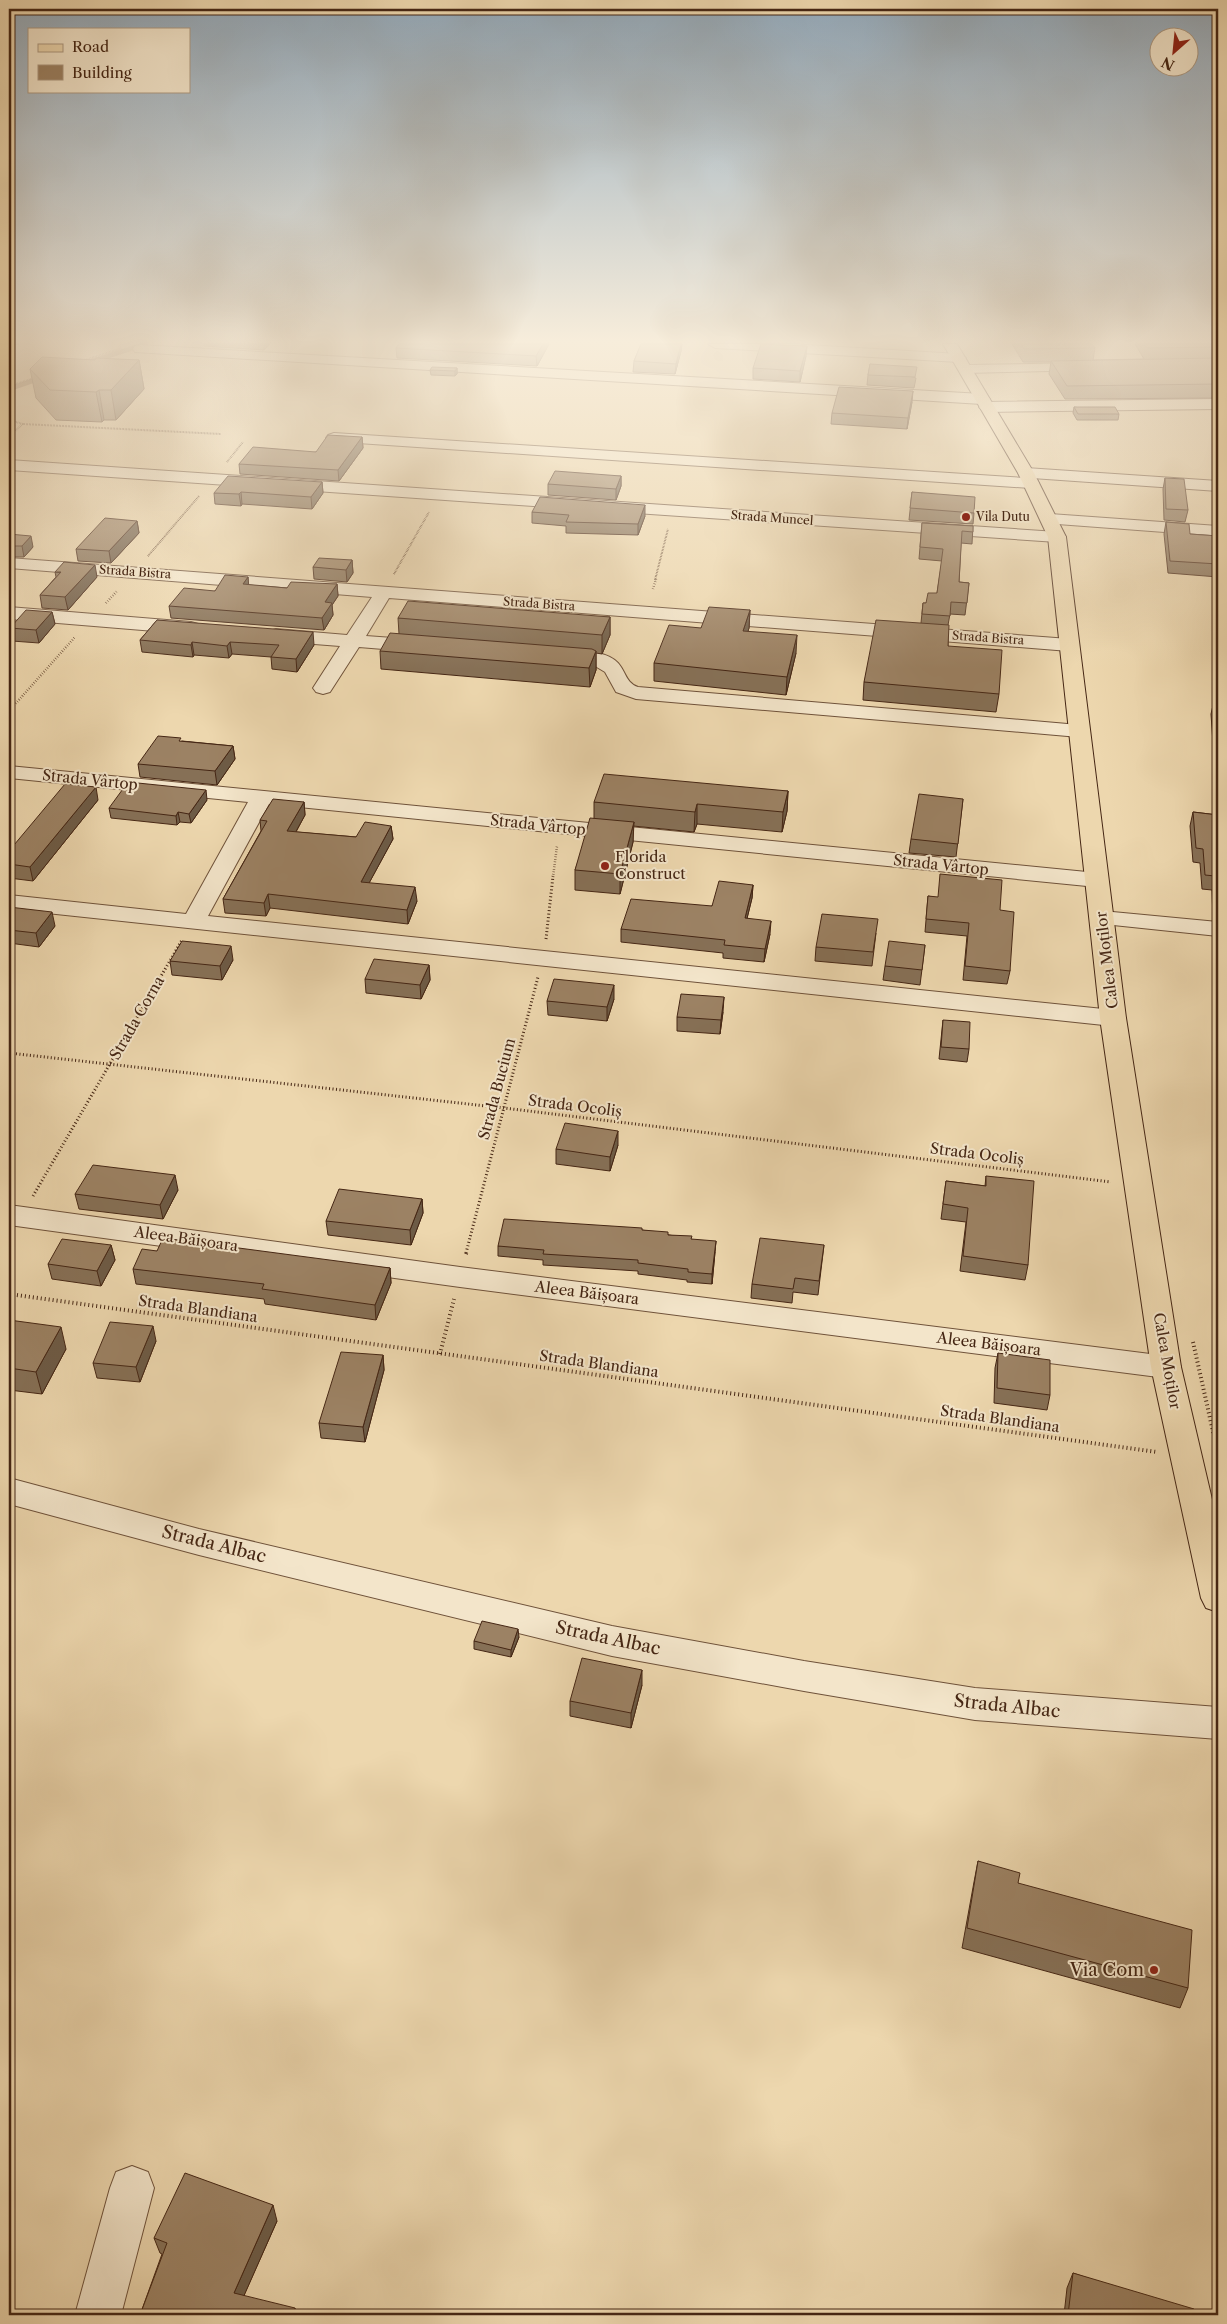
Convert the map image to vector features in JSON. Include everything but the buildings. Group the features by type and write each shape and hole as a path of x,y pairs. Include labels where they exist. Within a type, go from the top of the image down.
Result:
{"main road":[{"name":"Calea Moților","path":"1014,452 1029,478 1053,528 1062,566 1113,1018 1166,1367 1218,1598"}],"street":[{"path":"585,452 1029,478 1218,486"},
{"name":"Strada Muncel","path":"9,466 672,512 1053,528 1218,530"},
{"name":"Strada Bistra","path":"9,563 1070,645"},
{"path":"323,688 384,592"},
{"path":"9,613 207,629"},
{"path":"255,633 439,648"},
{"path":"546,656 595,660 607,664 625,690 636,693 1080,731"},
{"name":"Strada Vârtop","path":"9,772 1097,880"},
{"path":"193,922 262,797"},
{"path":"9,902 1113,1018"},
{"path":"1102,918 1218,929"},
{"name":"Aleea Băișoara","path":"15,1216 460,1277 1166,1367"},
{"name":"Strada Albac","path":"9,1491 209,1544 622,1642 804,1676 975,1704 1218,1722"},
{"path":"98,2315 132,2188"}],"path":[{"path":"384,592 438,495"},
{"path":"653,589 672,512"},
{"name":"Strada Bucium","path":"440,1354 543,958 559,827"},
{"name":"Strada Corna","path":"15,1216 110,1064 193,922"},
{"name":"Strada Ocoliș","path":"9,1053 504,1108 1139,1185"},
{"name":"Strada Blandiana","path":"9,1294 1186,1456"}],"place":[{"name":"Vila Dutu","path":"966,517"},
{"name":"Florida Construct","path":"605,866"},
{"name":"Via Com","path":"1154,1970"}]}
